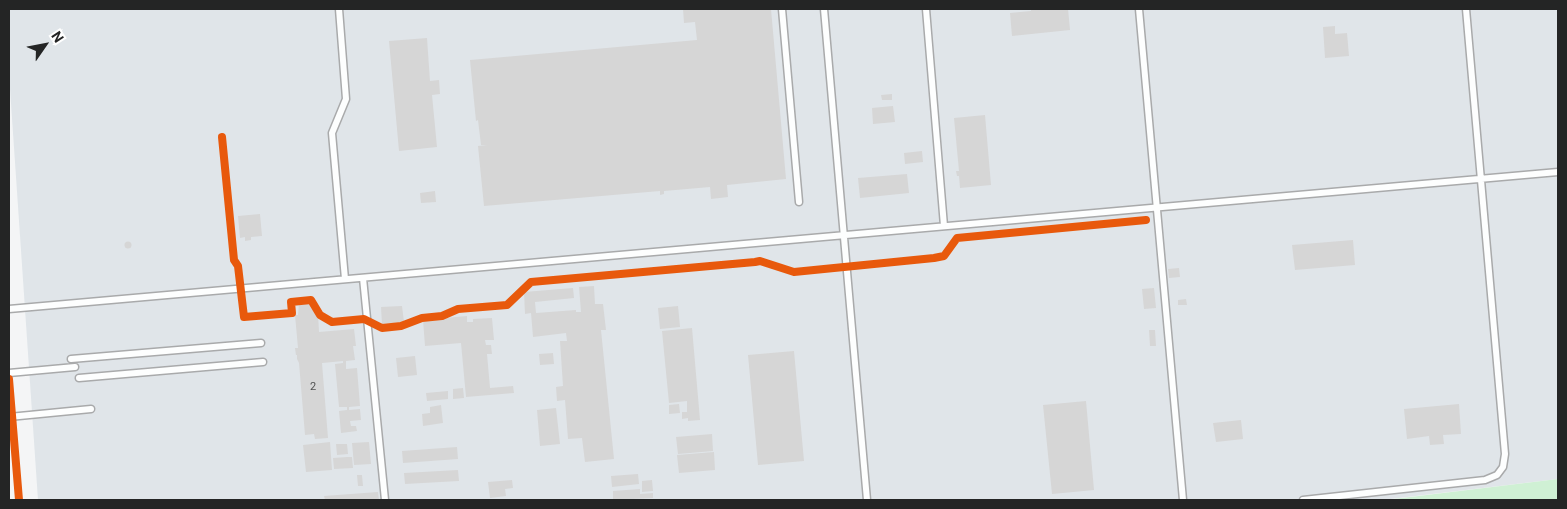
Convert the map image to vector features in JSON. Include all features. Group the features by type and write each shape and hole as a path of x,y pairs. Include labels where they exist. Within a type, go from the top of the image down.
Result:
{"lane":[{"path":"339,9 346,99 332,133 345,279"},
{"path":"782,9 799,202"},
{"path":"824,9 867,500"},
{"path":"926,9 944,226"},
{"path":"1139,9 1182,500"},
{"path":"1303,500 1485,480 1497,475 1503,467 1505,454 1466,9"},
{"path":"9,309 1558,172"},
{"path":"364,278 385,500"},
{"path":"71,359 261,343"},
{"path":"79,378 263,362"},
{"path":"9,373 75,367"},
{"path":"9,417 91,409"}],"shaded area":[{"path":"9,9 1558,9 1558,479 1382,500 38,500 9,74"}],"green space":[{"path":"1558,479 1558,500 1394,500 1394,499"}],"building":[{"path":"683,9 771,9 786,179 727,185 728,197 711,199 710,187 664,191 664,194 660,195 660,191 484,206 478,146 487,145 481,145 478,120 476,121 470,60 697,40 695,22 684,23"},
{"path":"1031,9 1068,9 1070,30 1012,36 1010,13 1031,11"},
{"path":"1335,26 1335,34 1347,33 1349,56 1325,58 1323,27"},
{"path":"427,38 430,81 439,80 440,94 432,95 437,147 399,151 389,41"},
{"path":"892,94 892,100 882,100 881,95"},
{"path":"893,106 895,122 873,124 872,108"},
{"path":"985,115 991,185 960,188 959,176 957,176 956,171 959,171 954,118"},
{"path":"922,151 923,162 905,164 904,153"},
{"path":"907,174 909,193 860,198 858,178"},
{"path":"435,191 436,202 421,203 420,193"},
{"path":"260,214 262,236 251,237 251,240 245,241 245,237 240,238 238,216"},
{"path":"1353,240 1355,265 1295,270 1292,245"},
{"path":"128,241 132,245 128,249 124,245"},
{"path":"1179,268 1180,277 1169,278 1168,269"},
{"path":"594,286 595,304 603,304 606,330 601,330 614,459 585,462 582,438 568,439 565,400 557,401 556,387 563,386 560,341 567,341 566,333 533,337 531,313 525,314 524,292 573,288 574,298 535,302 536,313 576,310 576,312 581,312 579,287"},
{"path":"1154,288 1156,308 1144,309 1142,289"},
{"path":"1186,299 1187,305 1178,305 1178,300"},
{"path":"311,302 315,313 318,313 319,332 354,329 356,346 353,346 355,360 346,361 346,369 357,368 360,406 349,407 349,410 360,409 361,420 350,421 351,426 356,426 357,431 341,433 339,411 347,410 347,407 339,407 335,364 343,363 343,361 322,363 328,438 315,439 314,434 305,435 299,363 295,348 298,348 295,315 298,315 299,303"},
{"path":"402,306 404,322 382,324 381,307"},
{"path":"678,306 680,327 660,329 658,308"},
{"path":"467,316 467,322 473,322 473,319 492,318 494,340 485,340 486,345 491,345 492,354 487,354 490,388 513,386 514,393 466,397 461,343 425,346 423,320"},
{"path":"692,328 700,420 688,421 688,418 682,419 682,412 687,412 687,401 669,403 662,331"},
{"path":"1149,330 1155,330 1156,346 1150,346"},
{"path":"794,351 804,461 758,465 748,355"},
{"path":"553,353 554,364 540,365 539,354"},
{"path":"415,356 417,375 398,377 396,358"},
{"path":"463,388 464,398 453,399 453,389"},
{"path":"448,391 448,399 427,401 426,393"},
{"path":"1086,401 1094,490 1052,494 1043,405"},
{"path":"679,404 680,413 669,414 669,405"},
{"path":"1459,404 1461,434 1443,435 1444,444 1430,445 1429,436 1407,439 1404,409"},
{"path":"441,405 443,423 423,426 422,414 430,413 430,407"},
{"path":"556,408 560,444 540,446 537,410"},
{"path":"1241,420 1243,439 1216,442 1213,423"},
{"path":"712,434 713,451 678,454 676,437"},
{"path":"330,442 332,470 306,472 303,445"},
{"path":"369,442 371,464 354,465 352,443"},
{"path":"336,444 347,444 348,454 337,455"},
{"path":"457,447 458,459 403,463 402,451"},
{"path":"714,452 715,470 679,473 677,455"},
{"path":"352,457 353,468 334,469 333,458"},
{"path":"458,470 459,481 405,484 404,473"},
{"path":"638,474 639,484 612,487 611,476"},
{"path":"357,475 362,475 363,486 358,486"},
{"path":"512,480 513,488 505,489 506,496 490,498 488,482"},
{"path":"652,480 653,491 642,492 642,481"},
{"path":"640,489 640,494 653,493 653,498 613,500 613,491"},
{"path":"378,492 379,500 325,500 324,496"}],"cycle path":[{"path":"222,137 234,260 238,266 244,317 292,313 291,302 311,300 320,315 332,322 364,319 382,328 401,326 422,318 442,316 458,309 507,305 531,282 760,261 794,272 934,258 944,256 957,238 1146,220"},
{"path":"9,379 19,500"}]}
